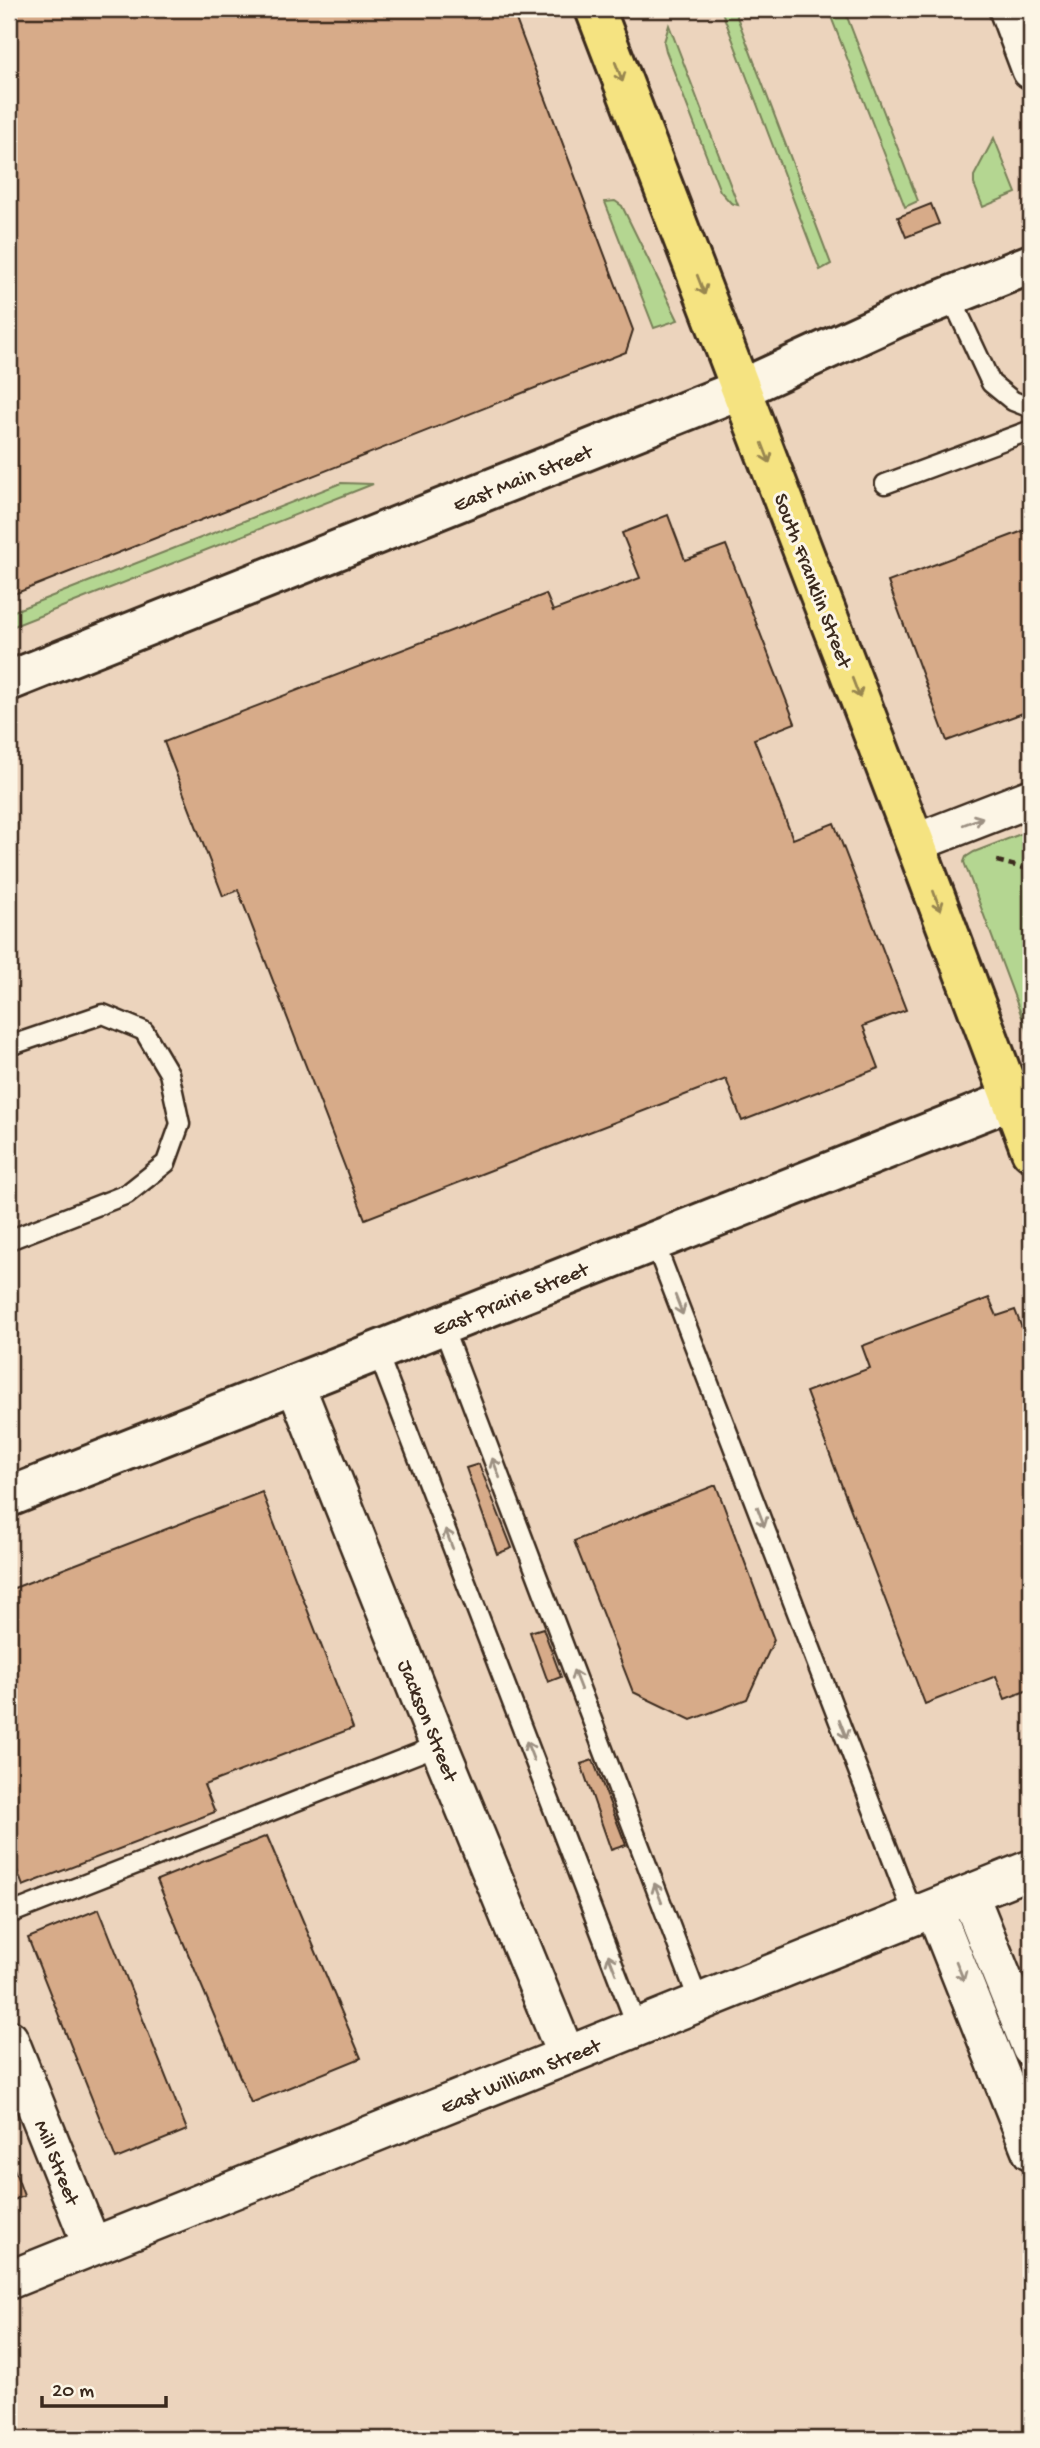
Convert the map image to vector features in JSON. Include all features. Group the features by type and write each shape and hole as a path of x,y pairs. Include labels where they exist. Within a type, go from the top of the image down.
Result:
{"main road":[{"name":"South Franklin Street","path":"595,9 1031,1152"}],"street":[{"path":"1008,9 1031,70"},
{"name":"East Main Street","path":"9,681 741,390 898,317 1031,264"},
{"path":"915,843 1031,798"},
{"name":"East Prairie Street","path":"9,1497 1011,1100"},
{"name":"Jackson Street","path":"295,1384 566,2055"},
{"name":"East William Street","path":"9,2280 1031,1869"},
{"path":"969,1894 1031,2048"},
{"path":"924,1912 1031,2151"},
{"name":"Mill Street","path":"9,2039 92,2246"}],"lane":[{"path":"951,297 991,383 1013,401 1031,408"},
{"path":"885,484 1031,430"},
{"path":"9,1046 103,1014 144,1031 169,1073 180,1124 166,1163 127,1194 9,1240"},
{"path":"654,1241 924,1912"},
{"path":"442,1325 699,2003"},
{"path":"377,1351 637,2027"},
{"path":"9,1914 439,1745"}],"path":[{"path":"997,861 1031,870"}],"shaded area":[{"path":"9,9 1031,9 1031,2439 9,2439"}],"green space":[{"path":"721,9 734,9 831,264 820,270"},
{"path":"828,9 844,9 918,201 905,207"},
{"path":"669,25 738,205 731,203 720,191 666,51 664,42"},
{"path":"994,138 1016,193 983,207 974,184 974,176"},
{"path":"615,201 622,206 678,320 654,328 605,202"},
{"path":"341,483 373,484 9,628 9,613"},
{"path":"1031,830 1031,1041 964,862 966,857 974,852"}],"building":[{"path":"9,9 512,9 633,330 626,352 9,596"},
{"path":"931,204 939,224 906,237 898,217"},
{"path":"668,515 685,560 726,545 795,723 754,739 793,839 834,823 906,1010 863,1026 879,1068 742,1121 726,1079 365,1219 238,890 223,896 164,742 546,594 553,611 640,578 622,533"},
{"path":"1031,528 1031,710 947,741 888,582"},
{"path":"989,1298 997,1316 1015,1310 1031,1352 1031,1689 1005,1699 996,1676 925,1704 806,1392 870,1368 862,1346"},
{"path":"479,1464 512,1548 497,1554 466,1468"},
{"path":"716,1485 774,1640 747,1699 691,1720 633,1692 574,1541"},
{"path":"262,1492 353,1728 204,1785 215,1812 23,1886 9,1849 9,1590"},
{"path":"543,1628 561,1677 548,1682 530,1632"},
{"path":"593,1760 626,1845 611,1850 581,1764"},
{"path":"267,1836 361,2058 251,2103 157,1880"},
{"path":"99,1909 187,2130 116,2159 28,1938"},
{"path":"9,2155 24,2196 9,2202"}]}
